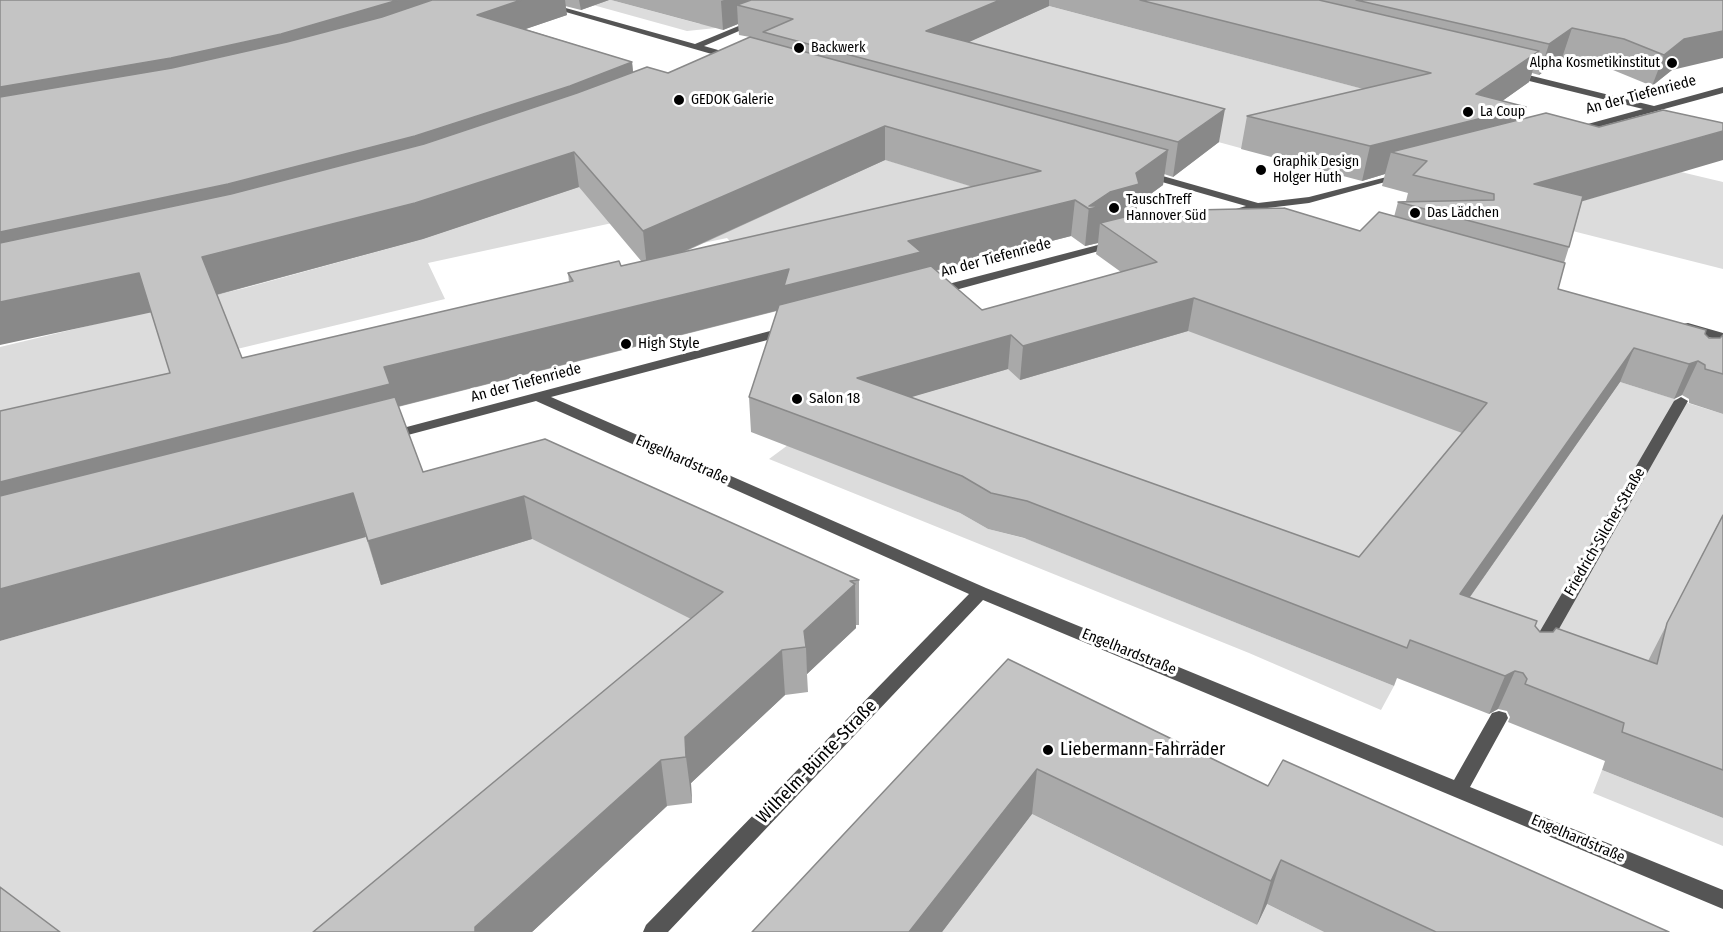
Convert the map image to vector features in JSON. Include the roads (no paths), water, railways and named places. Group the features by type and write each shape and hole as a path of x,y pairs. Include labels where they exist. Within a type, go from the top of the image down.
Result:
{"street":[{"path":"528,0 742,59 718,65"},
{"path":"697,46 770,16"},
{"path":"1502,72 1678,114"},
{"name":"An der Tiefenriede","path":"1569,132 1723,90"},
{"path":"1133,171 1287,214"},
{"path":"1215,218 1258,206 1310,200 1411,173"},
{"name":"An der Tiefenriede","path":"927,293 1128,240"},
{"path":"1672,322 1716,339"},
{"name":"An der Tiefenriede","path":"379,439 807,325"},
{"name":"Engelhardstraße","path":"538,397 980,592 1723,900"},
{"name":"Friedrich-Silcher-Straße","path":"1530,663 1681,401"},
{"name":"Wilhelm-Bünte-Straße","path":"654,932 980,592"},
{"path":"1459,789 1499,718"}],"place":[{"name":"Backwerk","path":"799,48"},
{"name":"Alpha Kosmetikinstitut","path":"1672,63"},
{"name":"GEDOK Galerie","path":"679,100"},
{"name":"La Coup","path":"1468,112"},
{"name":"Graphik Design Holger Huth","path":"1261,170"},
{"name":"TauschTreff Hannover Süd","path":"1114,208"},
{"name":"Das Lädchen","path":"1415,213"},
{"name":"High Style","path":"626,344"},
{"name":"Salon 18","path":"797,399"},
{"name":"Liebermann-Fahrräder","path":"1048,750"}]}
